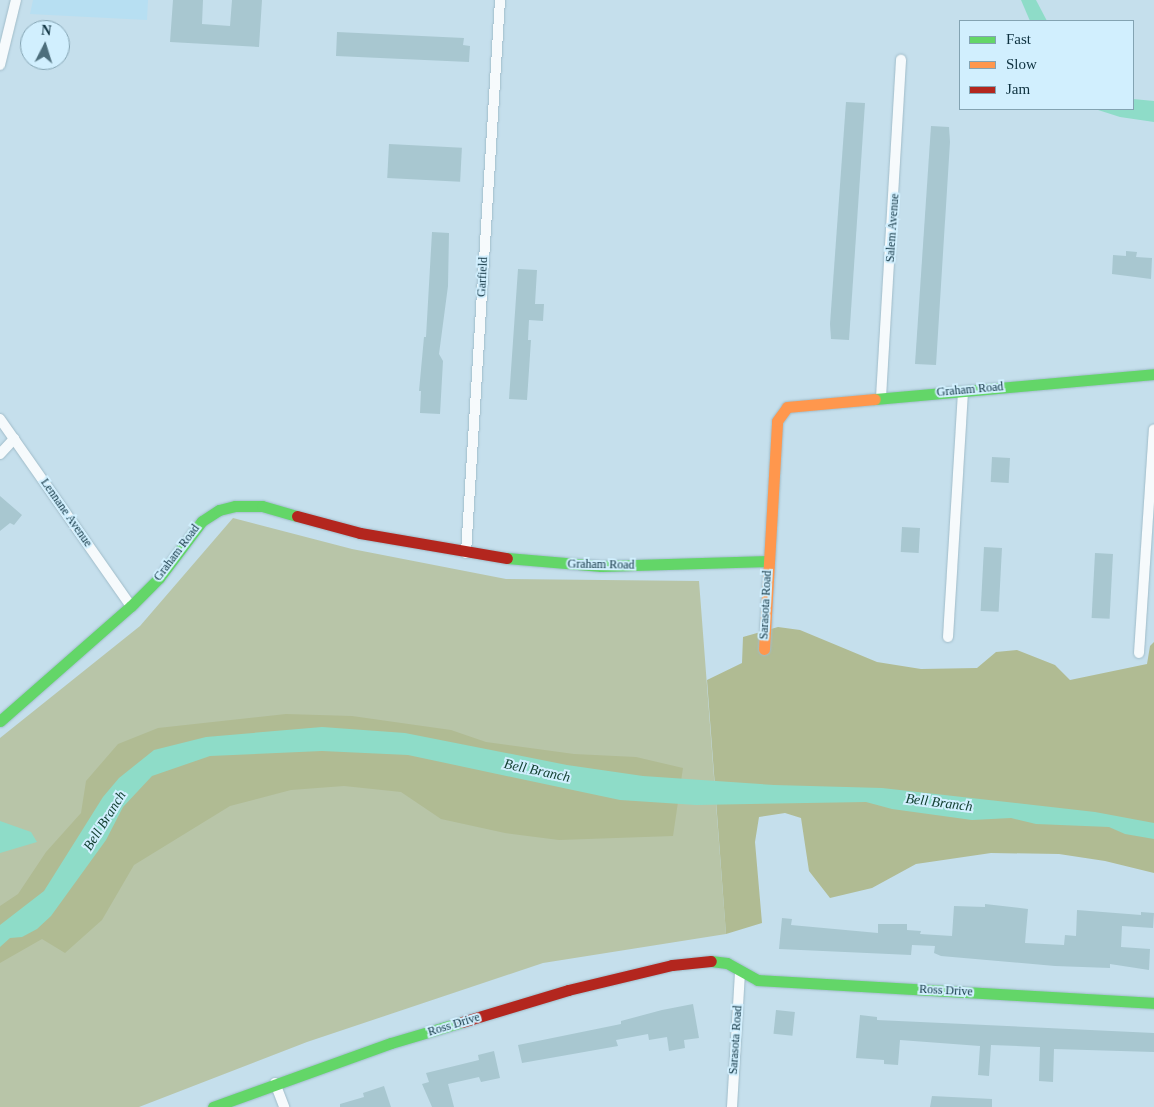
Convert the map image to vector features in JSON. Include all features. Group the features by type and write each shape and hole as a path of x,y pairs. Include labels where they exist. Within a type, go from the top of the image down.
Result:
{"street":[{"path":"0,65 16,0"},
{"name":"Garfield","path":"466,553 500,0"},
{"name":"Salem Avenue","path":"881,397 901,60"},
{"name":"Graham Road","path":"0,721 131,606 159,578 196,526 210,515 235,506 262,506 360,533 466,553 601,566 769,561 775,441 780,413 797,404 1154,374"},
{"path":"948,637 962,391"},
{"name":"Lennane Avenue","path":"0,419 131,606"},
{"path":"1139,653 1154,430"},
{"path":"0,454 14,439"},
{"name":"Sarasota Road","path":"764,649 769,561"},
{"name":"Ross Drive","path":"213,1107 391,1043 568,990 634,973 700,962 727,963 740,973 758,980 1154,1003"},
{"name":"Sarasota Road","path":"732,1107 740,973"},
{"path":"276,1083 284,1107"}],"shaded area":[{"path":"33,0 148,0 147,20 30,14"},
{"path":"233,518 352,549 506,579 699,581 726,934 543,963 307,1042 139,1107 0,1107 0,738 140,626"},
{"path":"778,627 800,630 877,662 921,669 977,668 996,652 1017,650 1055,665 1070,680 1147,664 1150,646 1154,642 1154,873 1105,861 1059,854 991,853 916,864 872,888 830,898 809,871 801,818 785,813 759,817 755,842 762,923 726,934 707,680 742,663 743,637"},
{"path":"286,714 352,716 451,730 486,742 574,754 636,757 683,768 673,836 559,840 505,833 441,819 401,792 344,786 291,790 230,806 134,865 102,920 65,953 42,939 0,963 0,906 18,894 46,852 81,813 86,781 118,744 158,728"}],"water":[{"path":"1021,0 1036,0 1046,20 1030,20"},
{"path":"1134,99 1154,101 1154,122 1120,117 1098,110 1134,110"},
{"name":"Bell Branch","path":"322,727 405,733 567,765 643,776 774,785 882,788 1095,812 1154,823 1154,839 1125,834 1109,827 1036,824 1011,818 972,820 892,809 866,802 696,805 620,800 408,755 322,751 210,756 152,776 123,807 106,840 51,916 37,929 22,937 10,938 0,947 0,925 44,891 103,797 119,778 154,750 206,737"},
{"path":"0,821 31,832 37,842 0,853"}],"building":[{"path":"173,0 203,0 202,24 230,26 232,0 262,0 259,47 170,42"},
{"path":"337,32 464,38 463,45 470,46 469,62 336,56"},
{"path":"846,102 865,103 849,340 831,339 830,324"},
{"path":"931,126 949,127 950,142 936,365 915,364"},
{"path":"389,144 462,148 460,182 387,178"},
{"path":"432,232 449,233 448,286 439,354 443,361 440,414 420,413 421,391 419,391 424,337 426,337"},
{"path":"1126,251 1137,252 1136,257 1152,258 1151,279 1112,274 1113,255 1126,256"},
{"path":"518,269 537,270 535,304 544,304 543,321 529,320 528,340 531,340 527,400 509,399"},
{"path":"992,457 1010,458 1009,483 991,482"},
{"path":"0,496 22,515 14,525 10,523 0,531"},
{"path":"902,527 920,528 919,553 901,552"},
{"path":"984,547 1002,548 999,612 981,611"},
{"path":"1095,553 1113,554 1110,619 1092,618"},
{"path":"985,904 1028,909 1025,943 1064,945 1065,935 1076,936 1077,910 1141,915 1141,912 1154,913 1153,928 1122,926 1121,947 1150,949 1149,970 1110,964 1110,968 1055,966 941,956 934,953 935,946 912,945 911,955 779,949 782,918 792,919 791,925 878,933 878,924 907,924 907,930 921,931 920,934 952,936 954,906 985,907"},
{"path":"693,1004 699,1038 684,1040 685,1048 669,1051 667,1037 649,1040 648,1034 616,1040 618,1046 522,1063 518,1045 621,1024 621,1021"},
{"path":"776,1010 795,1012 792,1036 773,1034"},
{"path":"860,1015 877,1017 877,1020 1154,1033 1154,1052 1054,1049 1053,1082 1039,1081 1040,1047 991,1045 989,1076 978,1075 980,1046 900,1040 898,1065 884,1064 884,1060 856,1058"},
{"path":"494,1051 500,1078 481,1082 479,1077 448,1084 454,1107 432,1107 422,1084 429,1082 426,1073 479,1060 478,1055"},
{"path":"384,1086 391,1107 340,1107 340,1104 364,1097 363,1093"},
{"path":"932,1096 992,1099 992,1107 930,1107"}],"traffic: fast":[{"path":"875,399 1154,374"},
{"path":"0,721 131,606 159,578 202,521 219,510 235,506 262,506 297,516"},
{"path":"507,558 601,566 769,561"},
{"path":"711,961 727,963 758,980 1154,1003"},
{"path":"213,1107 391,1043 462,1022"}],"traffic: slow":[{"path":"764,649 777,421 787,407 875,399"}],"traffic: jam":[{"path":"297,516 360,533 507,558"},
{"path":"462,1022 568,990 672,965 711,961"}]}
